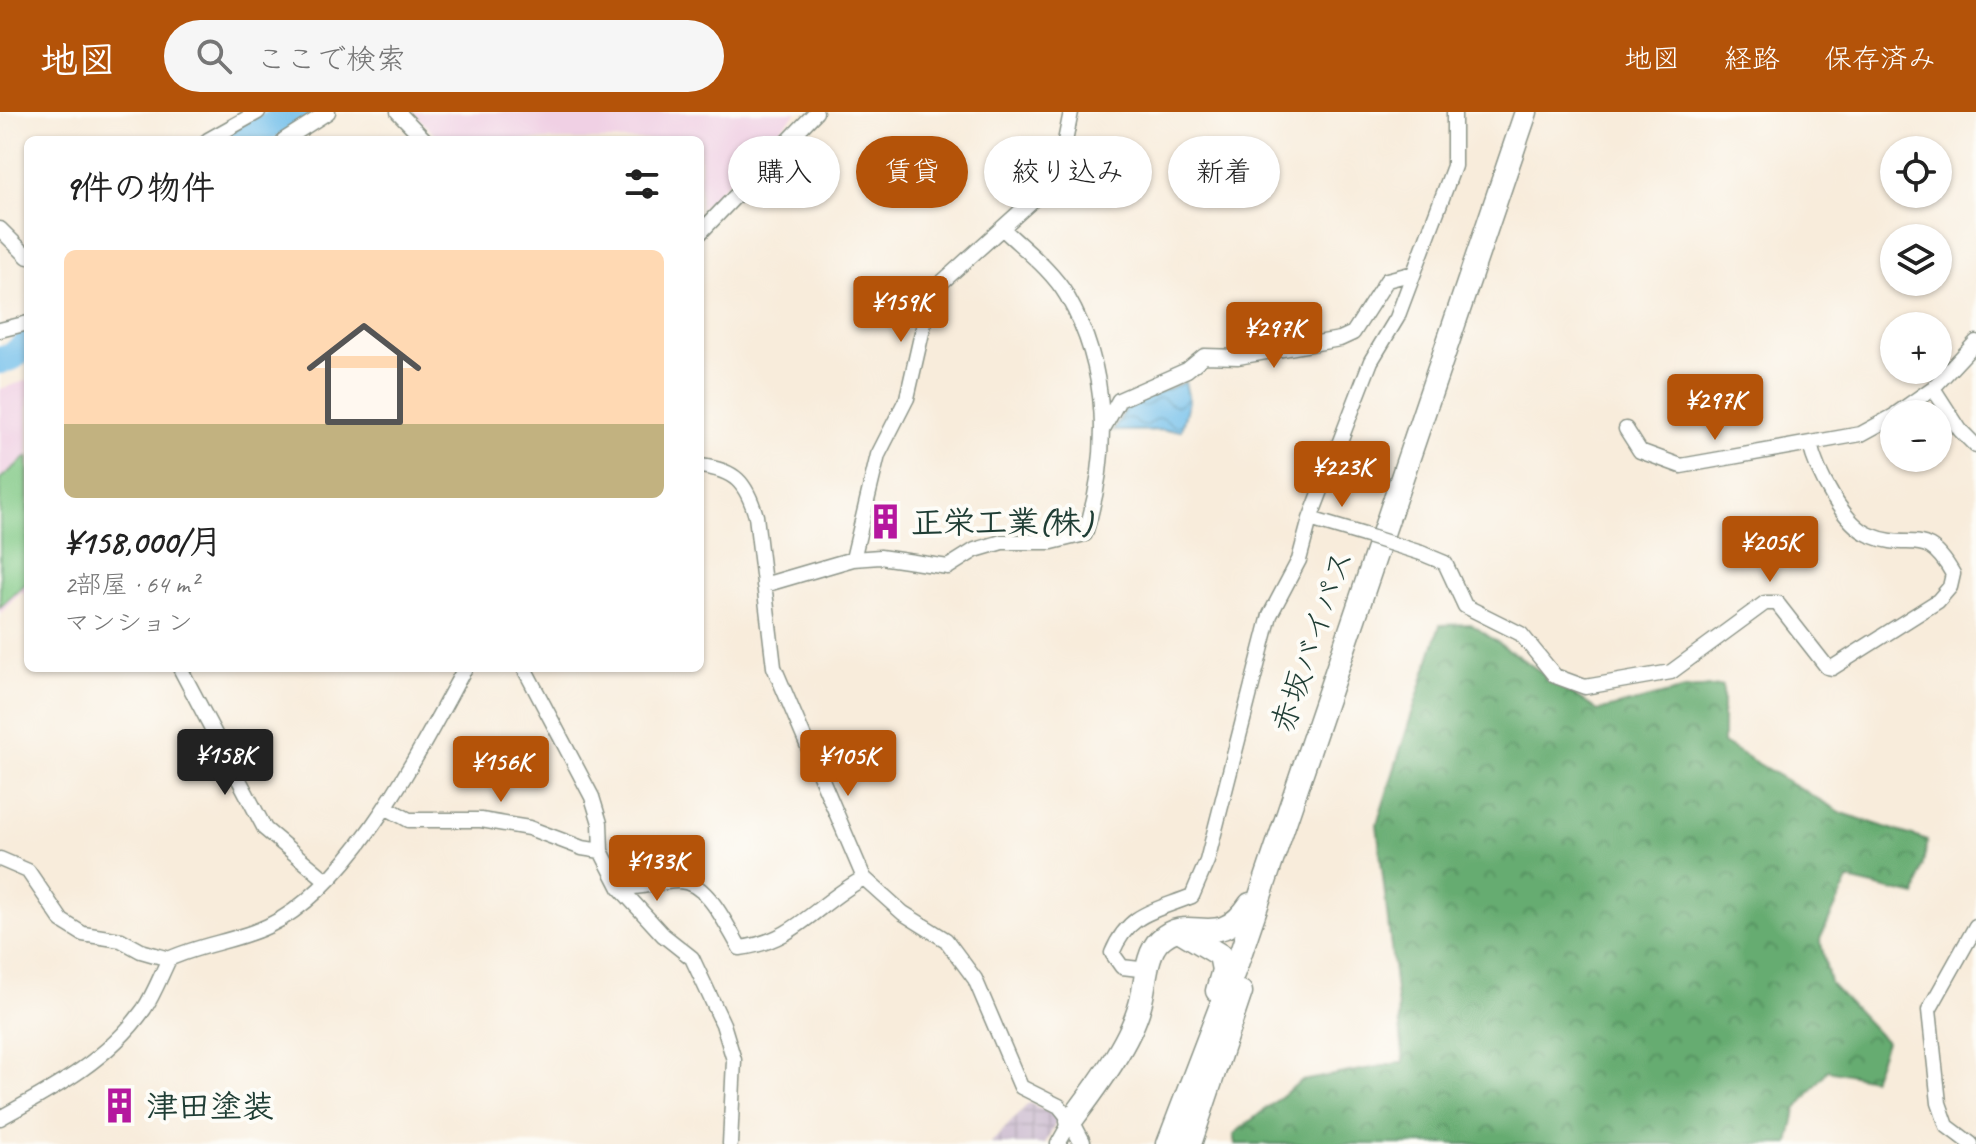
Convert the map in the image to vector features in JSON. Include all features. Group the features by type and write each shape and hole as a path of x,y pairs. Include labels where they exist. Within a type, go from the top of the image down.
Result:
{"highway":[{"name":"赤坂バイパス","path":"1168,1144 1263,882 1526,112"},
{"name":"赤坂バイパス","path":"1179,1144 1249,951 1535,112"},
{"path":"1071,1121 1101,1079 1140,1008 1157,942 1181,931 1222,930 1237,923 1263,882"},
{"path":"1180,1117 1193,1059 1223,970 1220,955 1181,931"},
{"path":"1190,1144 1240,998 1249,951"}],"street":[{"path":"215,136 258,112"},
{"path":"290,136 328,112"},
{"path":"398,112 421,136"},
{"path":"704,229 816,112"},
{"path":"853,559 878,455 907,398 928,306 940,284 1053,182 1059,171 1071,112"},
{"path":"1148,970 1122,967 1112,953 1121,932 1148,911 1192,896 1207,861 1270,615 1299,560 1310,519 1371,361 1397,318 1454,166 1454,112"},
{"path":"0,229 24,253"},
{"path":"764,585 853,559 880,557 948,567 975,550 1002,542 1052,542 1085,534 1099,488 1104,427 1102,394 1067,296 1051,275 1003,229"},
{"path":"1104,427 1119,400 1187,370 1204,356 1238,357 1340,339 1353,333 1387,280 1414,273"},
{"path":"0,330 24,324"},
{"path":"1916,400 1933,388 1976,342"},
{"path":"1933,388 1960,430 1976,446"},
{"path":"1626,429 1640,451 1681,466 1861,434 1880,423"},
{"path":"1310,519 1445,563 1465,606 1521,634 1555,676 1585,687 1671,672 1765,603 1777,603 1827,667 1832,668 1938,601 1950,587 1953,574 1939,550 1926,543 1889,541 1866,534 1833,497 1816,469 1810,444"},
{"path":"704,466 726,469 749,492 756,516 774,667 864,878 903,913 946,940 975,979 1021,1087 1059,1106 1082,1142"},
{"path":"182,672 260,821 326,880"},
{"path":"0,859 28,871 62,921 83,934 121,940 169,959 267,927 301,907 387,808 463,672"},
{"path":"526,672 592,797 600,823 601,851 620,888 663,935 692,958 723,1024 734,1060 730,1144"},
{"path":"387,808 409,820 481,820 529,828 582,848 601,851"},
{"path":"620,888 655,887 680,881 697,889 710,901 740,948 787,936 838,892 864,878"},
{"path":"1971,1144 1947,1126 1939,1103 1929,1010 1976,926"},
{"path":"0,1118 62,1085 97,1060 144,1010 169,959"},
{"path":"1058,1144 1071,1121"}],"shaded area":[{"path":"413,112 797,112 773,136 728,136 728,182 704,206 704,136 436,136"},
{"path":"24,381 24,593 21,592 0,614 0,389"},
{"path":"1029,1103 1059,1117 1045,1144 990,1144"}],"green space":[{"path":"24,459 24,585 0,607 0,479"},
{"path":"1471,624 1598,711 1685,689 1723,686 1723,743 1842,813 1928,841 1916,896 1848,880 1820,939 1830,983 1886,1042 1872,1079 1828,1070 1796,1110 1789,1144 1236,1144 1234,1134 1301,1081 1404,1062 1377,824 1440,625"}],"water":[{"path":"1185,382 1189,401 1181,430 1113,431 1128,405"},
{"path":"647,850 659,853 676,871 653,883 619,876 613,857 624,852"}],"waterway":[{"path":"247,136 298,112"},
{"path":"0,360 13,356 24,346"}],"place":[{"name":"正栄工業(株)","path":"885,522"},
{"name":"津田塗装","path":"120,1106"}]}
